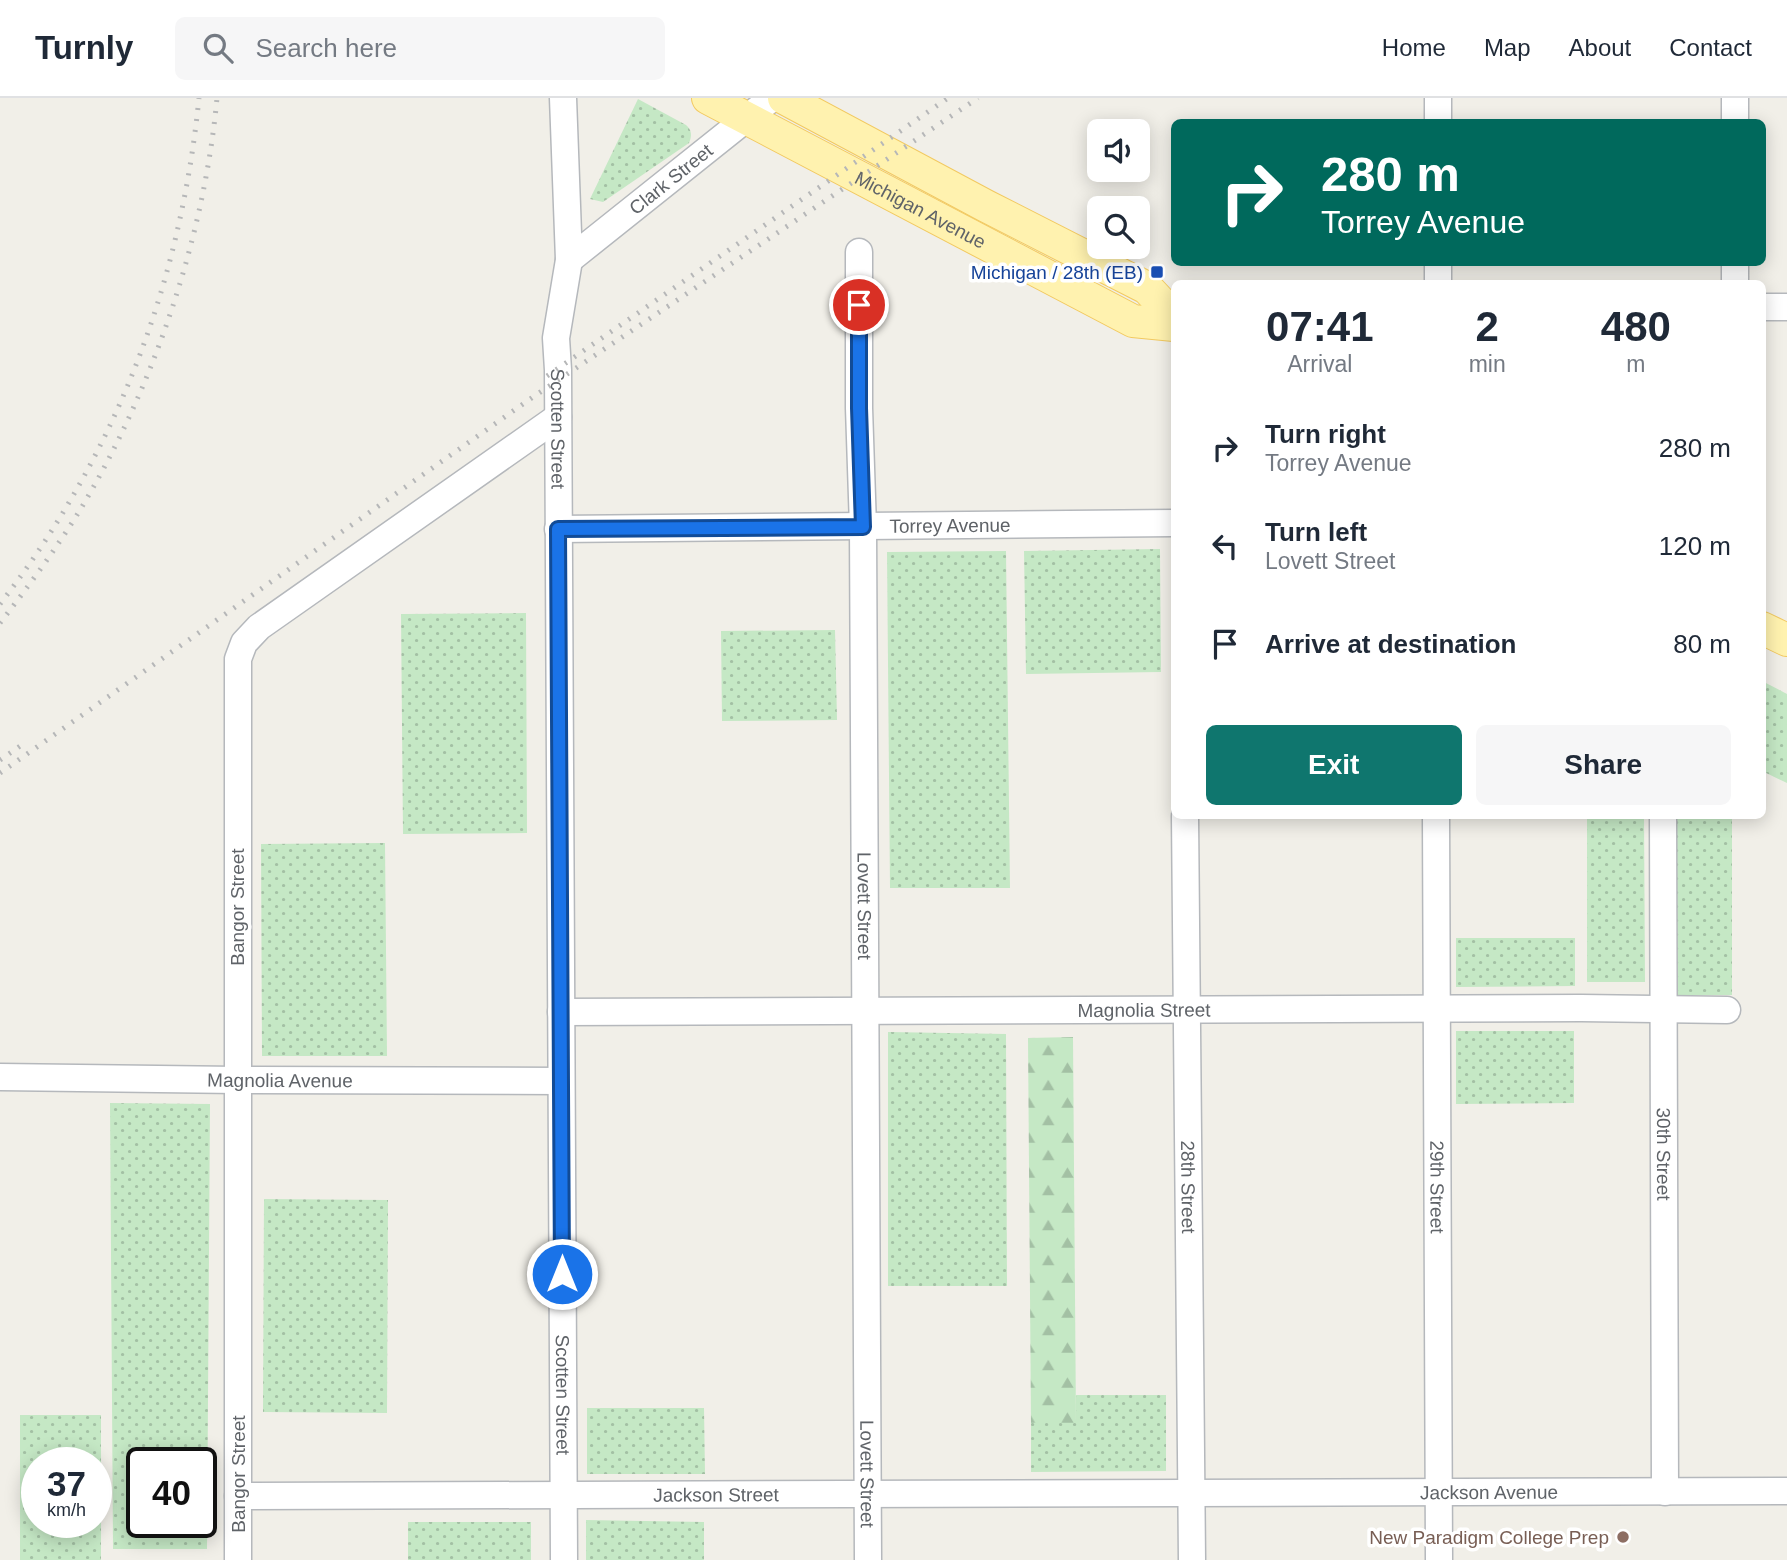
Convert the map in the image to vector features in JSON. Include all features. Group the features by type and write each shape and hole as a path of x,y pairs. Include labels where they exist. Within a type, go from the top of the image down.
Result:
{"main road":[{"name":"Michigan Avenue","path":"708,98 1133,321 1171,325"},
{"name":"Michigan Avenue","path":"784,98 974,200 1147,288 1171,314"},
{"path":"1766,630 1787,640"}],"street":[{"name":"Scotten Street","path":"563,98 569,260 556,338 564,1560"},
{"name":"Clark Street","path":"569,260 772,98"},
{"path":"1438,98 1438,119"},
{"path":"1735,98 1735,119"},
{"name":"Lovett Street","path":"859,252 859,408 863,527 868,1560"},
{"path":"1766,307 1787,307"},
{"name":"Bangor Street","path":"238,1560 238,659 244,643 259,627 558,417"},
{"name":"Torrey Avenue","path":"558,529 1171,523"},
{"name":"28th Street","path":"1185,819 1192,1560"},
{"name":"29th Street","path":"1436,819 1439,1560"},
{"name":"30th Street","path":"1663,819 1665,1492"},
{"name":"Magnolia Street","path":"561,1012 1727,1010"},
{"name":"Magnolia Avenue","path":"0,1077 561,1081"},
{"name":"Jackson Avenue","path":"1192,1493 1787,1491"},
{"name":"Jackson Street","path":"238,1496 1192,1493"}],"green space":[{"path":"638,99 686,125 691,133 689,143 603,202 590,199"},
{"path":"1160,549 1161,672 1026,674 1024,551"},
{"path":"1006,551 1010,888 890,888 887,552"},
{"path":"526,613 527,833 403,834 401,614"},
{"path":"835,630 837,720 722,721 721,631"},
{"path":"1766,683 1787,694 1787,783 1766,773"},
{"path":"1587,819 1644,819 1645,982 1587,982"},
{"path":"1676,819 1732,819 1732,995 1675,995"},
{"path":"385,843 387,1056 262,1056 261,844"},
{"path":"1456,938 1575,938 1575,986 1456,987"},
{"path":"1456,1031 1574,1031 1574,1103 1456,1104"},
{"path":"888,1032 1006,1034 1007,1286 888,1286"},
{"path":"1073,1037 1076,1423 1031,1423 1028,1038"},
{"path":"110,1103 210,1104 208,1447 126,1447 126,1538 207,1538 207,1549 113,1549"},
{"path":"264,1199 388,1200 387,1413 263,1412"},
{"path":"1076,1395 1166,1395 1166,1471 1031,1472 1031,1423 1076,1423"},
{"path":"587,1408 704,1408 705,1474 587,1474"},
{"path":"20,1415 101,1415 101,1447 21,1447 21,1538 101,1538 101,1560 20,1560"},
{"path":"586,1520 704,1522 704,1560 586,1560"},
{"path":"408,1522 531,1522 531,1560 408,1560"}],"railway":[{"path":"0,604 41,547 77,488 109,428 136,365 158,301 176,235 190,168 199,98"},
{"path":"0,623 42,568 80,510 106,463 152,364 171,312 200,205 217,98"},
{"path":"547,376 948,98"},
{"path":"0,773 533,397 978,98"},
{"path":"0,760 23,744"}],"place":[{"name":"Michigan / 28th (EB)","path":"1157,272"},
{"name":"New Paradigm College Prep","path":"1623,1537"}],"route":[{"path":"562,1274 558,529 863,527 859,305"}]}
